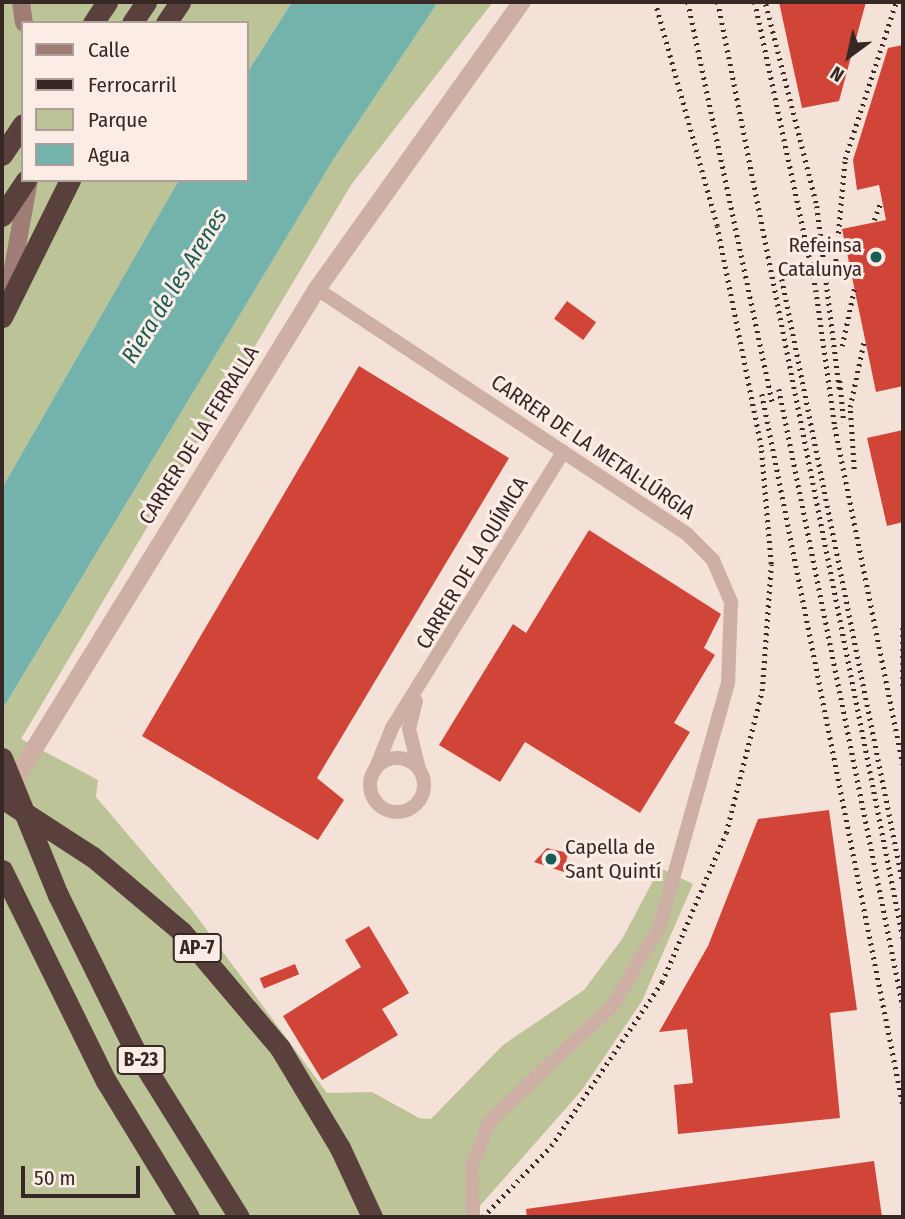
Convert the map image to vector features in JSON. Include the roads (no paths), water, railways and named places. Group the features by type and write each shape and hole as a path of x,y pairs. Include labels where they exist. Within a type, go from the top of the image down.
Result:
{"highway":[{"path":"94,21 107,2"},
{"path":"133,21 146,2"},
{"path":"167,21 180,2"},
{"path":"2,155 21,127"},
{"path":"2,216 27,182"},
{"path":"2,317 69,182"},
{"name":"B-23","path":"2,758 58,895 133,1047 239,1217"},
{"name":"AP-7","path":"2,800 93,857 182,932 280,1048 340,1148 372,1217"},
{"name":"B-23","path":"2,870 106,1081 189,1217"}],"main road":[{"path":"21,2 24,21"},
{"path":"2,312 22,228 28,182"}],"street":[{"name":"CARRER DE LA FERRALLA","path":"2,800 317,289 447,100 523,2"},
{"name":"CARRER DE LA METAL·LÚRGIA","path":"317,289 666,519 713,560 731,602 732,664 666,907 648,952 599,1020 490,1121 472,1165 473,1217"},
{"name":"CARRER DE LA QUÍMICA","path":"375,770 392,728 417,696 563,452"},
{"name":"CARRER DE LA QUÍMICA","path":"417,696 409,729 419,769"},
{"path":"396,758 419,769 423,795 411,809 394,812 372,796 375,770 396,758"}],"water":[{"name":"Riera de les Arenes","path":"292,2 438,2 333,160 2,710 2,488 178,182 248,182 248,71"}],"railway":[{"path":"483,1217 551,1146 662,982 726,833 762,691 771,564 761,447 717,226 655,2"},
{"path":"688,2 773,405"},
{"path":"718,2 903,938"},
{"path":"755,2 816,290 835,427 903,764"},
{"path":"835,268 845,159 896,2"},
{"path":"766,4 817,206 840,392"},
{"path":"874,220 881,202"},
{"path":"782,279 903,883"},
{"path":"842,346 855,285"},
{"path":"854,469 850,407 864,341"},
{"path":"840,381 844,423"},
{"path":"779,389 903,1007"},
{"path":"762,394 903,1105"},
{"path":"903,628 903,691"}],"place":[{"name":"Refeinsa Catalunya","path":"876,257"},
{"name":"Capella de Sant Quintí","path":"551,859"}]}
